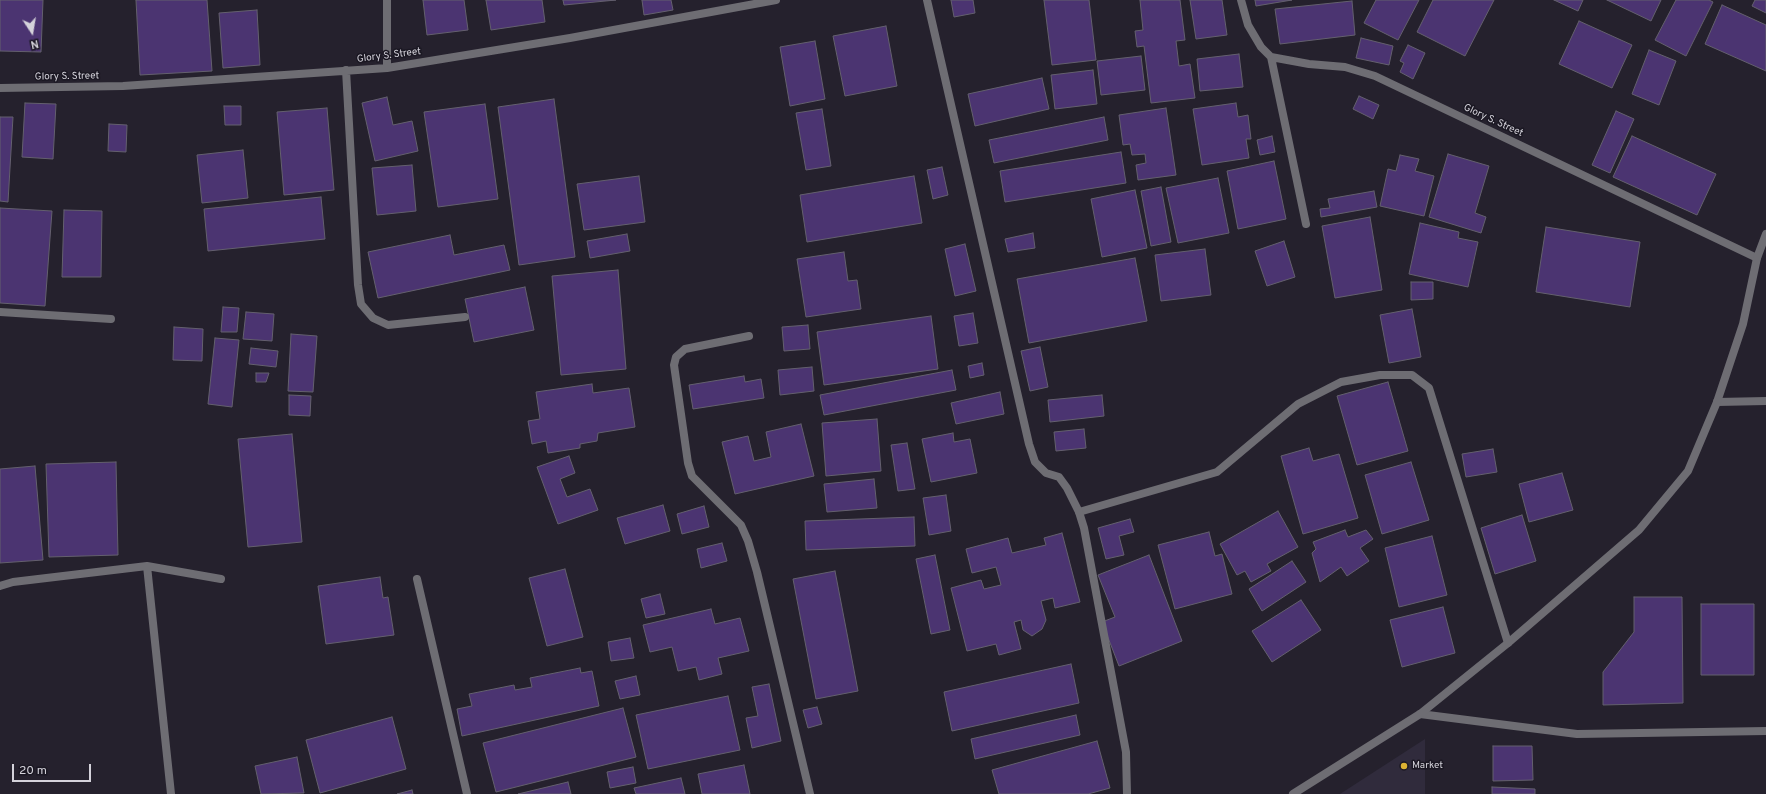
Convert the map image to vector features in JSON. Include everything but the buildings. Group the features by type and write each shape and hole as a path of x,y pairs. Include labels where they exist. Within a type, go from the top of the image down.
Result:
{"street":[{"path":"387,0 387,68"},
{"name":"Glory S. Street","path":"0,88 123,86 387,68 570,38 776,0"},
{"path":"927,0 1029,444 1035,462 1046,473 1059,477 1068,488 1079,512 1084,528 1126,752 1127,794"},
{"path":"1241,0 1248,25 1261,47 1271,57 1306,224"},
{"name":"Glory S. Street","path":"1271,57 1309,64 1345,67 1375,76 1757,258"},
{"path":"346,70 358,285 361,304 373,318 388,325 465,317"},
{"path":"1293,794 1420,714 1508,643 1639,530 1688,471 1717,402 1743,324 1757,258 1766,234"},
{"path":"0,312 111,319"},
{"path":"749,336 685,349 676,356 674,365 688,463 692,476 741,525 748,541 757,572 810,794"},
{"path":"1079,512 1217,472 1298,404 1341,382 1380,375 1412,375 1430,388 1508,643"},
{"path":"1717,402 1766,401"},
{"path":"147,566 171,794"},
{"path":"0,586 13,582 147,566 221,579"},
{"path":"417,579 467,794"},
{"path":"1420,714 1577,734 1766,731"}],"shaded area":[{"name":"Market","path":"1425,739 1425,794 1340,794"}],"place":[{"name":"Market","path":"1404,766"}]}
